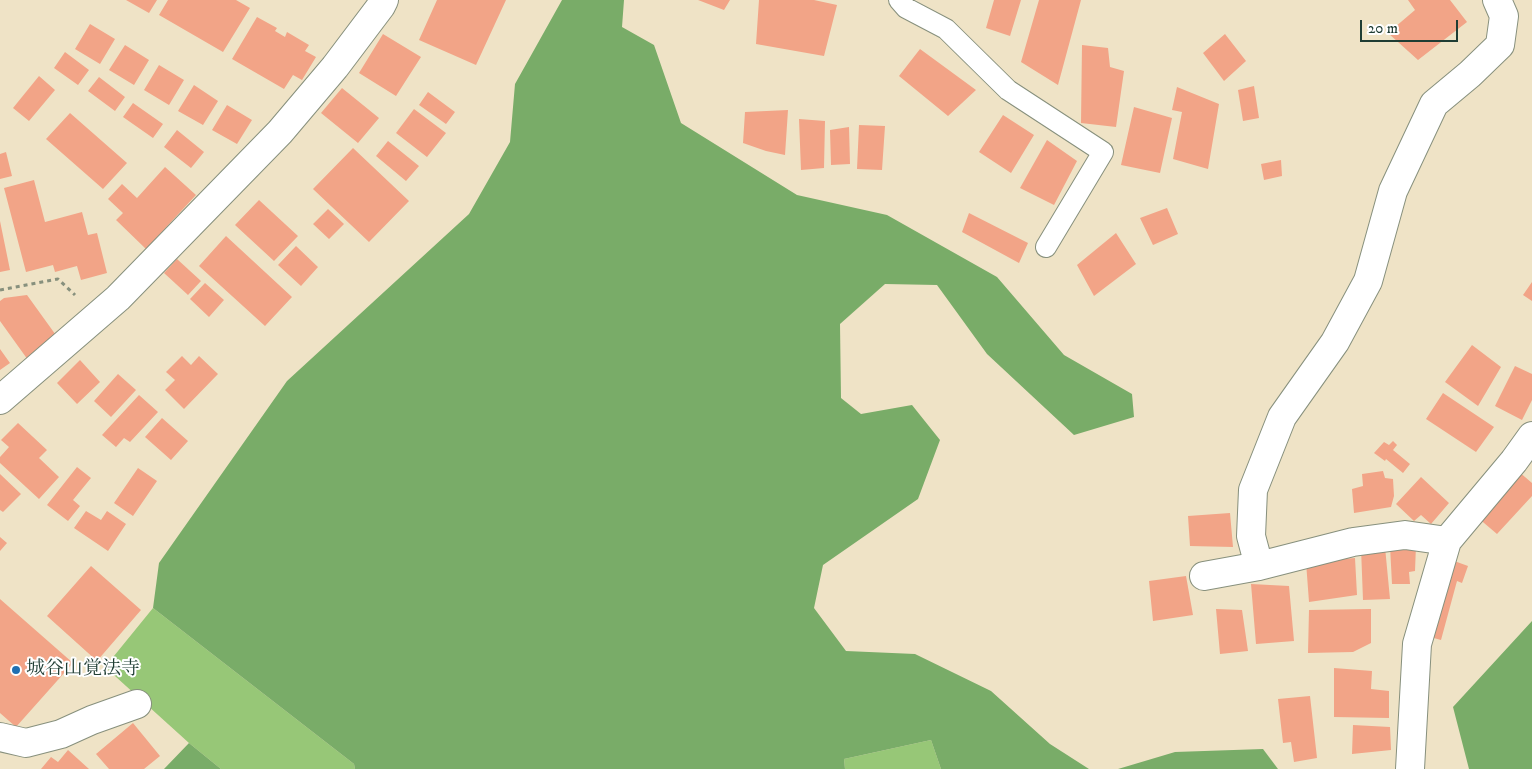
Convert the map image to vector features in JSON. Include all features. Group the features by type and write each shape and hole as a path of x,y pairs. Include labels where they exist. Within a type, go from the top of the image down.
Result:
{"street":[{"path":"0,400 118,298 280,132 335,67 384,0"},
{"path":"1259,566 1251,536 1253,490 1282,417 1335,342 1368,281 1393,191 1434,104 1470,74 1500,45 1504,16 1497,0"},
{"path":"1410,769 1416,644 1447,541 1514,461 1532,436"},
{"path":"1204,576 1259,566 1353,542 1405,535 1447,541"},
{"path":"0,737 26,743 61,734 92,720 137,704"}],"lane":[{"path":"898,0 906,8 946,29 1008,90 1103,152 1046,246"}],"path":[{"path":"0,290 58,279 98,316"}],"green space":[{"path":"562,0 624,0 622,27 654,45 681,123 797,195 887,215 997,277 1064,355 1132,394 1134,417 1074,435 987,354 937,285 885,284 840,324 841,398 861,414 912,405 940,440 918,499 823,565 814,608 846,651 915,654 991,691 1050,744 1089,769 941,769 931,740 844,759 845,769 355,769 354,764 153,608 159,563 287,381 469,214 510,142 515,84"},
{"path":"153,608 354,764 355,769 221,769 189,743 105,667"},
{"path":"1532,621 1532,769 1469,769 1453,707"},
{"path":"931,740 941,769 845,769 844,759"},
{"path":"189,743 221,769 164,769"},
{"path":"1263,749 1278,769 1118,769 1175,752"}],"building":[{"path":"126,0 157,0 149,13"},
{"path":"168,0 236,0 250,8 223,52 159,15"},
{"path":"437,0 506,0 476,65 419,40"},
{"path":"698,0 730,0 724,10"},
{"path":"759,0 814,0 837,5 824,56 756,44"},
{"path":"994,0 1021,0 1010,36 986,28"},
{"path":"1039,0 1081,0 1058,85 1021,62"},
{"path":"1408,0 1450,0 1467,22 1418,60 1388,33 1415,10"},
{"path":"257,17 277,28 275,31 285,37 287,32 309,45 305,51 316,57 302,80 293,75 284,89 232,59"},
{"path":"90,24 115,39 100,64 75,49"},
{"path":"383,34 421,57 396,96 359,73"},
{"path":"1225,34 1246,61 1224,81 1203,53"},
{"path":"125,45 149,60 134,85 109,70"},
{"path":"1082,45 1108,48 1110,67 1124,71 1116,127 1081,123"},
{"path":"920,49 976,90 948,116 899,76"},
{"path":"65,52 89,70 78,85 54,68"},
{"path":"159,65 184,80 169,105 144,90"},
{"path":"39,76 55,90 29,121 13,108"},
{"path":"99,77 125,97 115,111 88,91"},
{"path":"194,85 218,101 203,125 178,111"},
{"path":"1254,86 1259,118 1243,121 1238,90"},
{"path":"1177,87 1219,104 1208,169 1173,159 1182,112 1172,110"},
{"path":"342,88 379,118 358,143 321,113"},
{"path":"428,92 455,112 446,124 419,105"},
{"path":"133,103 163,124 153,138 123,117"},
{"path":"227,105 252,120 237,144 212,130"},
{"path":"1134,107 1172,118 1160,173 1121,165"},
{"path":"414,109 446,133 427,157 396,133"},
{"path":"788,110 785,155 743,143 745,112"},
{"path":"70,113 127,163 103,189 46,139"},
{"path":"1003,115 1034,135 1011,173 979,152"},
{"path":"799,119 825,121 824,168 801,170"},
{"path":"859,125 885,126 882,170 857,169"},
{"path":"849,127 850,164 831,165 830,130"},
{"path":"177,130 204,152 191,168 164,147"},
{"path":"1047,140 1077,161 1054,205 1020,188"},
{"path":"388,141 419,166 406,181 376,156"},
{"path":"353,148 409,201 369,242 313,189"},
{"path":"6,152 12,176 0,179 0,154"},
{"path":"1281,160 1282,176 1264,180 1261,164"},
{"path":"165,167 196,195 146,249 116,220 123,213 108,199 122,184 137,198"},
{"path":"34,180 45,222 82,212 88,235 97,233 107,273 81,280 77,266 55,272 53,265 26,272 4,188"},
{"path":"259,200 298,236 274,261 235,225"},
{"path":"1167,208 1178,234 1153,245 1140,218"},
{"path":"328,209 344,224 329,239 313,224"},
{"path":"969,213 1028,243 1019,263 962,232"},
{"path":"0,221 10,270 0,272"},
{"path":"1116,233 1136,264 1094,296 1077,265"},
{"path":"226,236 292,297 265,326 199,266"},
{"path":"296,246 318,267 301,286 278,265"},
{"path":"177,259 201,281 188,295 164,273"},
{"path":"1532,282 1532,301 1523,295"},
{"path":"205,283 224,300 209,317 190,299"},
{"path":"27,295 58,338 28,360 0,321 0,301 4,298"},
{"path":"1472,345 1501,367 1478,406 1445,382"},
{"path":"0,349 10,363 0,370"},
{"path":"182,356 191,365 199,356 218,374 184,409 165,390 175,380 166,372"},
{"path":"80,360 100,382 77,404 57,383"},
{"path":"1515,366 1532,374 1532,400 1522,420 1495,406"},
{"path":"118,374 136,390 111,417 94,401"},
{"path":"1443,393 1494,427 1476,452 1426,419"},
{"path":"139,395 158,412 130,442 124,438 116,447 102,435"},
{"path":"162,418 188,441 171,460 145,437"},
{"path":"18,423 47,450 39,458 59,477 39,499 0,463 0,457 9,447 1,440"},
{"path":"1393,441 1397,445 1393,450 1410,464 1403,473 1386,459 1385,461 1374,453 1384,442 1389,445"},
{"path":"77,467 91,478 73,500 80,506 68,521 47,505"},
{"path":"138,468 157,481 133,516 114,503"},
{"path":"1383,471 1385,478 1393,479 1394,496 1391,507 1354,513 1352,489 1363,486 1362,474"},
{"path":"1518,471 1532,483 1532,496 1497,534 1477,517"},
{"path":"0,474 21,494 3,512 0,510"},
{"path":"1421,477 1449,503 1431,524 1421,515 1414,521 1396,504"},
{"path":"86,511 101,520 107,511 126,524 108,551 74,528"},
{"path":"1230,513 1233,547 1190,546 1188,516"},
{"path":"0,537 7,543 0,551"},
{"path":"1416,545 1415,571 1409,572 1410,584 1392,584 1390,546"},
{"path":"1385,547 1390,599 1363,600 1361,548"},
{"path":"1355,558 1357,595 1309,602 1306,562"},
{"path":"1446,558 1468,566 1462,583 1457,581 1441,640 1423,635"},
{"path":"91,566 141,610 97,661 47,616"},
{"path":"1186,576 1193,615 1153,621 1149,581"},
{"path":"1251,584 1289,586 1294,641 1256,644"},
{"path":"0,599 73,663 16,727 0,713"},
{"path":"1216,609 1242,610 1248,651 1220,654"},
{"path":"1371,609 1371,643 1353,652 1308,653 1309,610"},
{"path":"1334,668 1372,671 1371,689 1389,691 1389,718 1334,717"},
{"path":"1310,696 1317,758 1294,762 1291,742 1283,743 1278,699"},
{"path":"133,723 160,756 144,769 109,769 96,754"},
{"path":"1353,725 1390,727 1391,750 1352,754"},
{"path":"68,750 89,769 41,769 51,757 58,762"}],"place":[{"name":"城谷山覚法寺","path":"16,670"}]}
